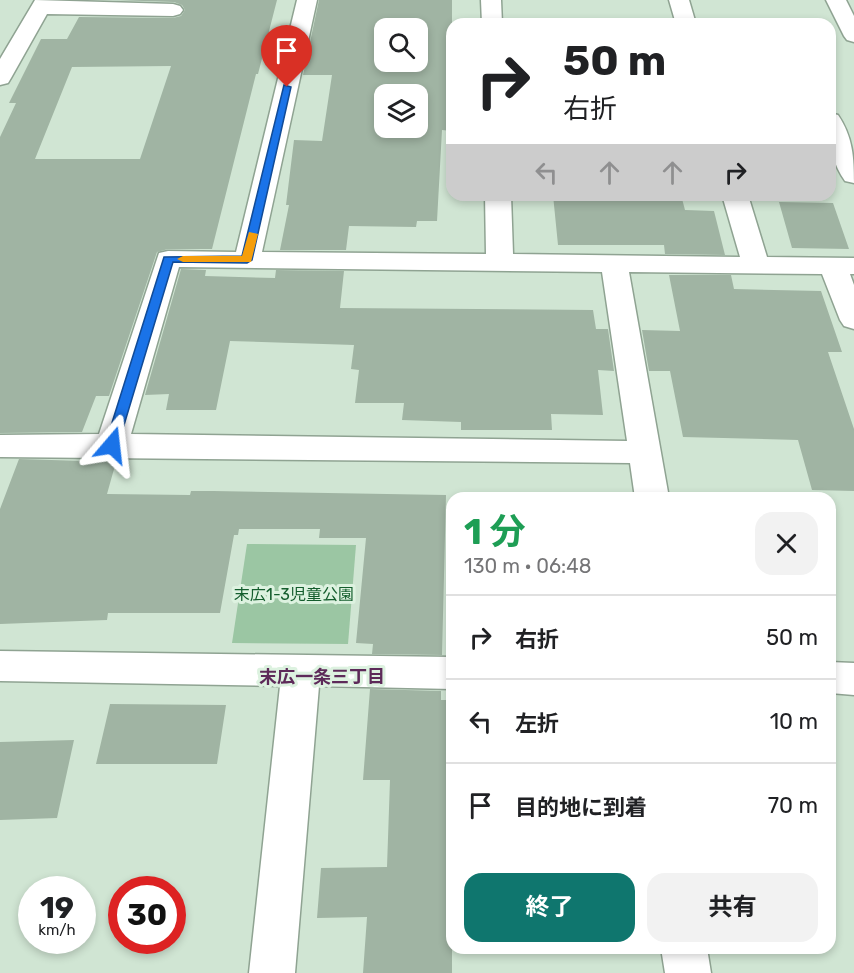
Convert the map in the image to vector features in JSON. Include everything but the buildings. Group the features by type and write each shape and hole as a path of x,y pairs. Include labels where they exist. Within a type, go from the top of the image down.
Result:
{"street":[{"path":"247,260 307,0"},
{"path":"491,0 492,18"},
{"path":"679,0 684,18"},
{"path":"836,0 854,36"},
{"path":"0,78 42,4 173,10"},
{"path":"836,140 844,167"},
{"path":"498,201 500,262"},
{"path":"737,201 756,265"},
{"path":"112,445 168,259 844,266 854,320"},
{"path":"614,264 651,492"},
{"path":"0,446 112,445 644,452"},
{"path":"0,666 446,673"},
{"path":"272,973 301,670"},
{"path":"836,678 854,679"},
{"path":"685,954 688,973"}],"green space":[{"name":"末広1-3児童公園","path":"247,544 356,545 348,644 232,643"}],"slow traffic":[{"path":"183,259 247,260 252,234"}],"district":[{"name":"末広一条三丁目","path":"322,677"}],"route":[{"path":"112,445 168,259 247,260 287,87"}]}
